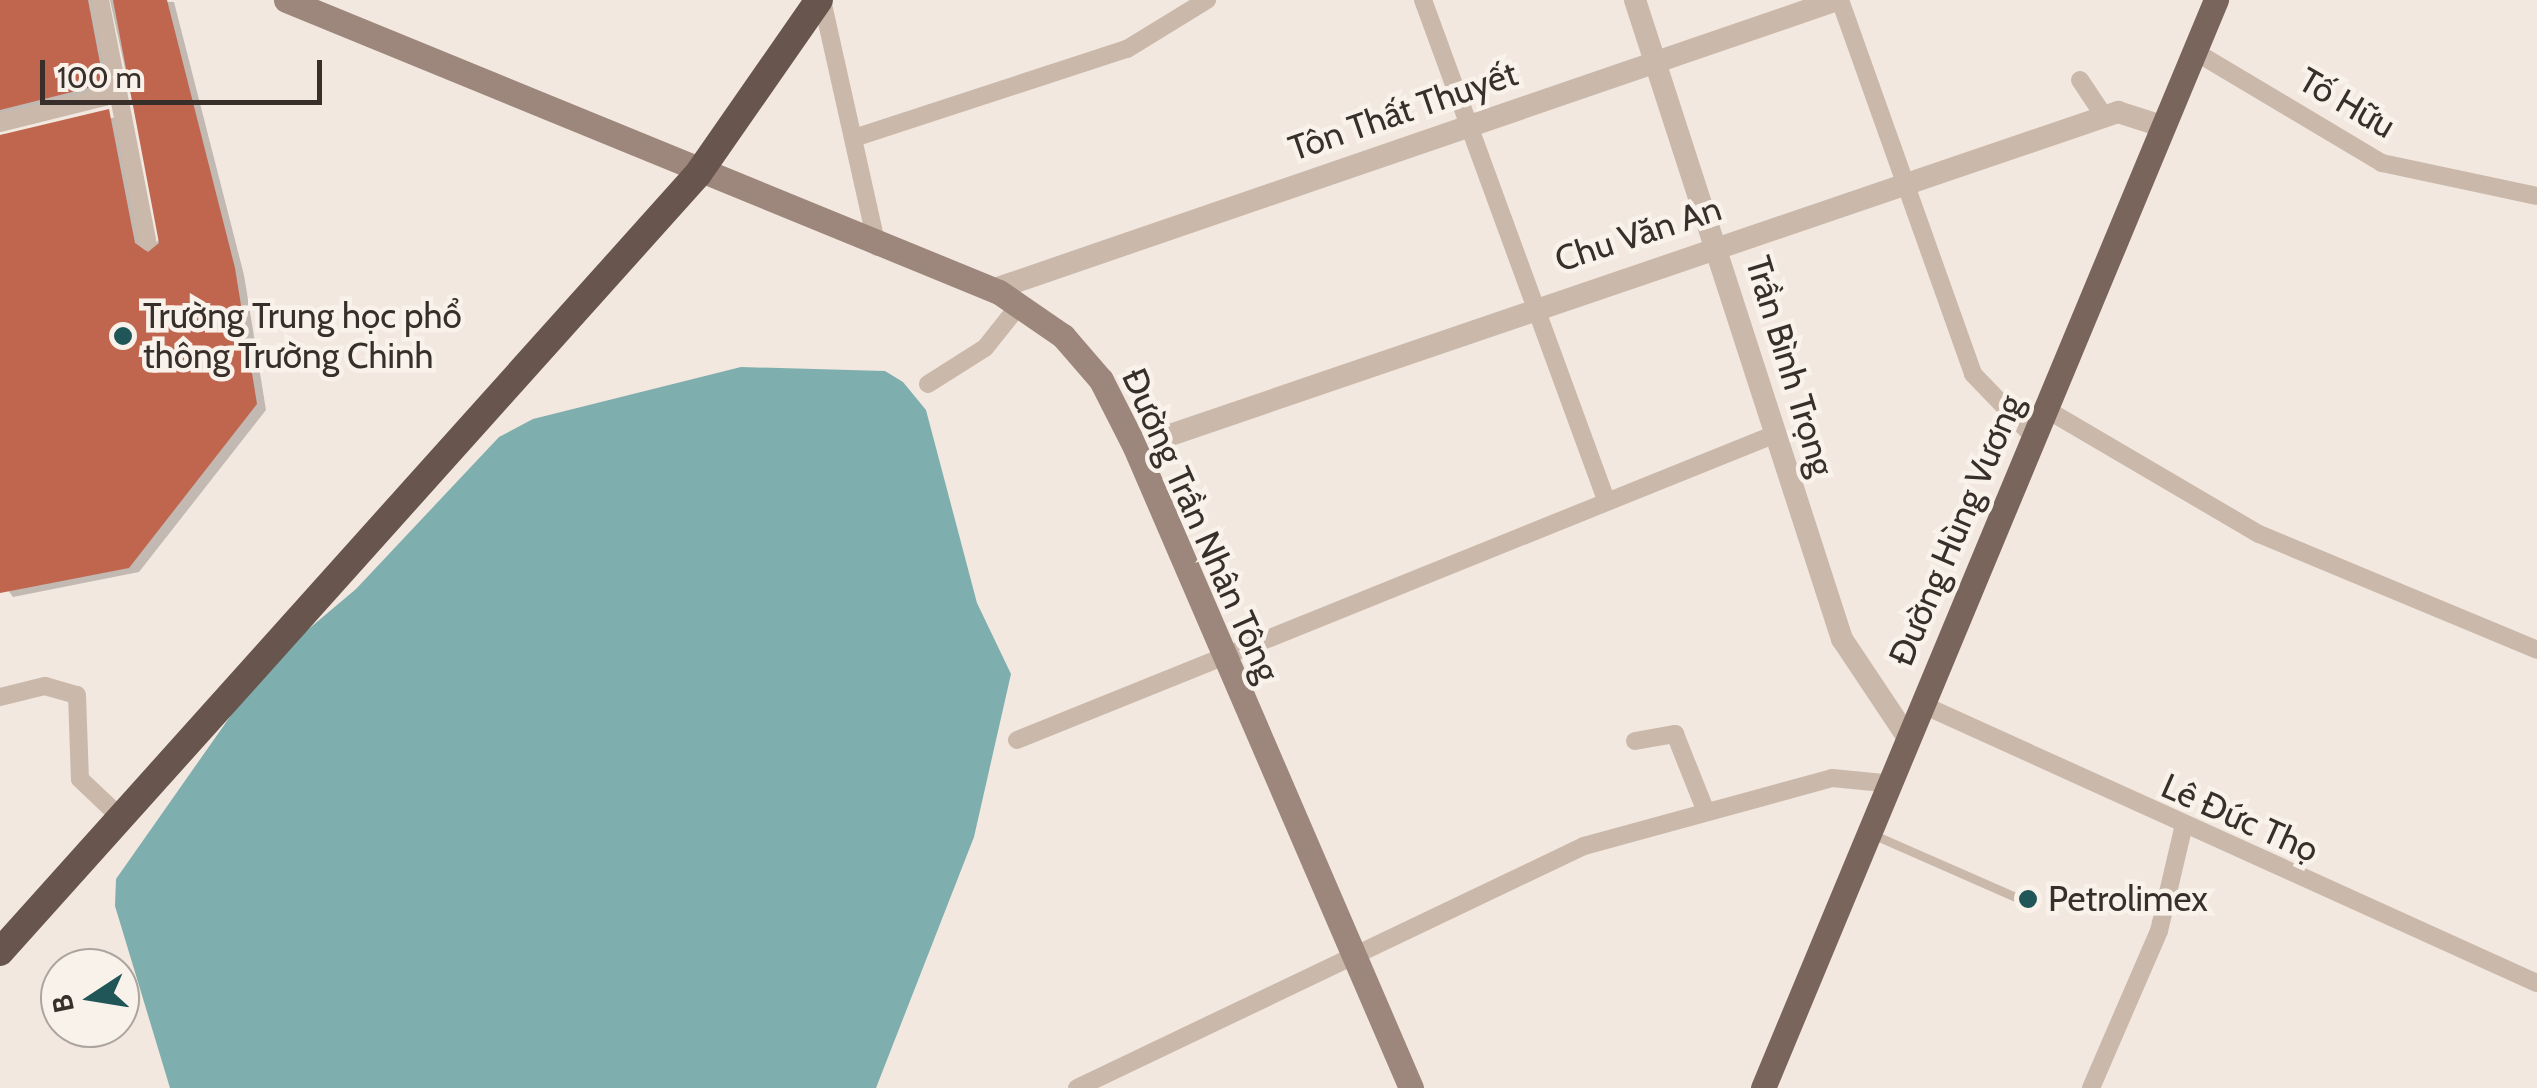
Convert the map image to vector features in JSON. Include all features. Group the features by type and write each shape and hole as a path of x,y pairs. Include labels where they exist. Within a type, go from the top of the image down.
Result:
{"highway":[{"path":"0,952 698,174 820,0"}],"main road":[{"name":"Đường Hùng Vương","path":"1763,1088 1884,783 1908,738 2216,0"},
{"name":"Đường Trần Nhân Tông","path":"303,2 698,174 877,248 992,290 1020,304 1102,380 1135,447 1411,1088"}],"street":[{"path":"100,0 148,240"},
{"path":"820,0 857,137 877,248"},
{"path":"857,137 1127,49 1207,0"},
{"path":"1423,0 1605,497"},
{"name":"Trần Bình Trọng","path":"1635,0 1842,639 1908,738"},
{"path":"1839,0 1974,374 2032,434"},
{"name":"Tôn Thất Thuyết","path":"992,290 1839,0"},
{"name":"Tố Hữu","path":"2194,51 2382,163 2537,196"},
{"path":"2080,80 2104,116"},
{"path":"0,123 116,94"},
{"name":"Chu Văn An","path":"1135,447 1537,304 2104,116 2137,114 2165,127"},
{"path":"928,384 985,348 1020,304"},
{"path":"2044,408 2259,534 2537,650"},
{"path":"1017,740 1225,661 1605,497 1773,435"},
{"path":"0,698 45,686 76,695 80,779 120,817"},
{"name":"Lê Đức Thọ","path":"1922,704 2183,829 2537,983"},
{"path":"1634,741 1675,734 1704,807"},
{"path":"1077,1088 1354,950 1568,852 1704,807 1832,778 1884,783"},
{"path":"2091,1088 2159,931 2183,829"}],"lane":[{"path":"1865,830 2020,899"}],"water":[{"path":"741,367 885,371 903,382 926,410 977,603 1011,674 974,837 876,1088 170,1088 140,989 140,948 128,948 115,906 116,879 267,664 356,589 499,437 533,419"}],"building":[{"path":"0,0 88,0 104,84 0,110"},
{"name":"Trường Trung học phổ thông Trường Chinh","path":"113,0 167,0 235,268 257,404 129,568 0,593 0,135 109,109 135,243 148,252 159,243"}],"place":[{"name":"Trường Trung học phổ thông Trường Chinh","path":"123,336"},
{"name":"Petrolimex","path":"2028,899"}]}
